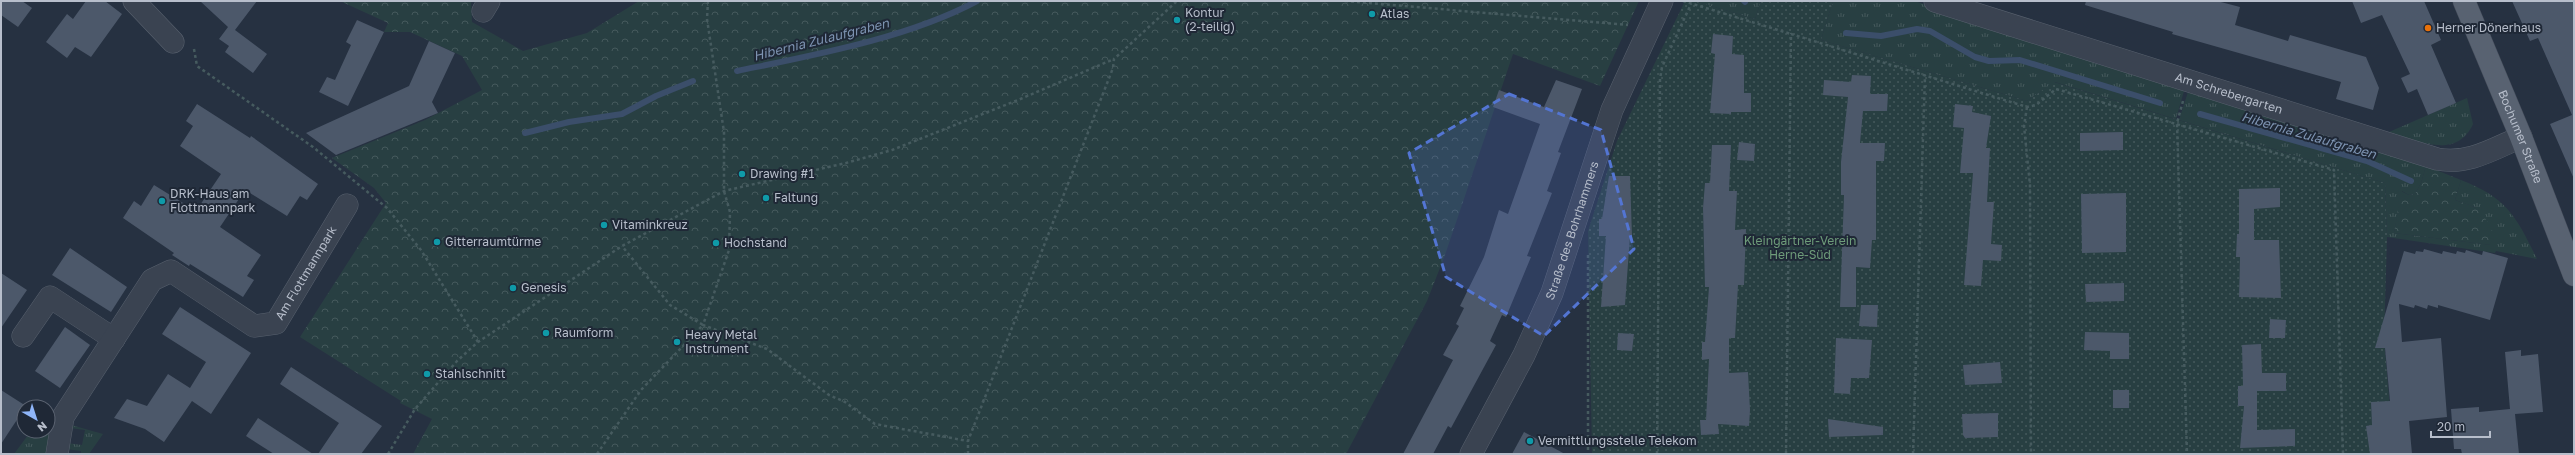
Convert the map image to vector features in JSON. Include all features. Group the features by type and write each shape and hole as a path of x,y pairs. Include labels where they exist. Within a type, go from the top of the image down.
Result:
{"main road":[{"name":"Bochumer Straße","path":"2464,1 2521,136 2574,275"}],"street":[{"path":"134,1 173,42"},
{"name":"Straße des Bohrhammers","path":"1471,454 1524,355 1552,293 1573,234 1587,181 1612,110 1662,1"},
{"name":"Am Schrebergarten","path":"1935,1 2437,159 2451,162 2471,159 2521,136"},
{"name":"Am Flottmannpark","path":"58,454 63,417 152,280 171,271 254,326 276,323 347,205"},
{"path":"23,336 50,297 114,339"}],"path":[{"path":"597,454 641,390 673,359 703,325 729,250 730,212 724,191 724,132 707,19 708,1"},
{"path":"388,454 415,409 457,362 478,342 622,246 724,191 846,164 892,150 1018,100 1114,59 1176,2 1181,1"},
{"path":"1346,1 1651,27"},
{"path":"1683,1 2028,107 2036,105 2056,89 2177,123 2334,170 2343,454"},
{"path":"1658,454 1660,79 1662,67 1692,4"},
{"path":"1786,454 1791,34"},
{"path":"968,454 968,442 1113,68 1114,59"},
{"path":"1913,454 1925,75"},
{"path":"2028,107 2024,126 2030,185 2031,454"},
{"path":"2177,123 2187,454"},
{"path":"1573,234 1584,238 1588,252 1588,454"},
{"path":"622,246 670,305 703,325 767,349 829,395 845,402 875,424 968,442"}],"highlighted area":[{"path":"1509,94 1601,130 1634,249 1544,336 1446,277 1409,153"}],"green space":[{"path":"340,1 471,1 472,22 523,51 587,33 639,1 1639,1 1600,86 1513,54 1445,255 1427,301 1346,454 413,454 432,419 400,403 401,401 300,337 386,203 374,188 332,158 425,120 482,90 462,56 410,32 384,32 388,23"},
{"name":"Kleingärtner-Verein Herne-Süd","path":"1685,1 1694,1 1755,19 1761,1 1833,1 1821,40 2027,101 2054,82 2385,183 2387,237 2384,339 2394,454 1592,454 1588,231 1617,141"},
{"path":"1694,1 1761,1 1755,19"},
{"path":"1833,1 1914,1 2022,34 2184,91 2176,119 2055,82 2027,101 1821,40"},
{"path":"2188,92 2426,166 2421,183 2415,194 2409,195 2402,191 2394,233 2491,245 2475,207 2455,200 2461,180 2477,187 2500,202 2508,210 2523,231 2537,259 2496,251 2495,253 2387,237 2385,183 2179,120"},
{"path":"2467,98 2473,124 2466,135 2457,142 2446,145 2435,145 2423,143 2389,132"},
{"path":"2426,166 2461,180 2455,200 2476,208 2482,214 2495,237 2495,241 2491,245 2394,233 2401,191 2409,195 2415,194 2421,183"},
{"path":"71,425 103,434 89,454 81,454 81,451 66,449 67,443 82,445 85,430 70,428"},
{"path":"25,439 50,439 47,454 14,454"}],"building":[{"path":"1,1 22,1 32,8 18,27 1,15"},
{"path":"86,1 105,1 122,14 91,57 75,47 67,58 46,42 67,14 73,19"},
{"path":"200,1 257,1 235,30 267,54 253,73 225,52 229,46 219,39 228,27"},
{"path":"2086,1 2217,1 2240,7 2235,25 2288,41 2290,35 2366,57 2379,88 2373,110 2336,99 2341,82 2172,34 2173,32 2085,5"},
{"path":"2352,1 2424,1 2441,40 2431,45 2456,103 2428,115 2417,89 2408,93 2401,78 2410,74 2382,15 2361,23"},
{"path":"2512,1 2574,1 2574,179 2550,124 2572,115 2538,38 2530,41"},
{"path":"357,20 384,32 348,106 319,92 327,77 335,80 351,45 346,42"},
{"path":"1713,34 1733,36 1732,54 1744,55 1744,93 1751,93 1751,112 1731,112 1731,114 1710,113 1715,54 1711,53"},
{"path":"429,41 455,53 432,102 438,113 336,155 306,133 409,86"},
{"path":"1852,75 1871,76 1870,94 1888,94 1887,111 1863,111 1860,143 1885,143 1884,161 1876,161 1876,240 1872,240 1870,268 1856,267 1856,307 1840,307 1844,195 1841,195 1841,162 1848,97 1823,95 1824,80 1851,82"},
{"path":"1556,80 1582,89 1558,152 1561,153 1547,191 1552,193 1527,256 1531,257 1506,317 1502,315 1490,341 1496,345 1451,428 1448,426 1433,454 1403,454 1453,360 1443,355 1459,326 1456,324 1464,308 1460,306 1484,257 1499,210 1508,214 1540,124 1493,107 1499,90 1544,107"},
{"name":"DRK-Haus am Flottmannpark","path":"197,104 250,138 251,136 318,184 307,200 300,196 287,216 245,190 220,227 261,255 247,276 254,280 243,297 190,264 189,266 172,255 174,253 123,218 134,201 141,206 154,185 196,211 221,174 180,146 193,126 186,121"},
{"path":"1955,104 1973,106 1972,112 1991,116 1986,148 1990,148 1987,202 1994,202 1991,244 2002,245 2001,261 1983,260 1981,286 1964,285 1973,173 1960,173 1964,128 1953,127"},
{"path":"2123,132 2123,150 2080,151 2080,133"},
{"path":"1739,142 1755,144 1754,161 1737,160"},
{"path":"1712,145 1731,145 1729,191 1737,191 1735,230 1746,229 1744,285 1738,285 1735,338 1729,338 1729,373 1748,372 1750,410 1749,426 1718,424 1719,434 1701,435 1700,420 1706,420 1709,359 1702,360 1702,342 1705,342 1709,287 1705,287 1703,208 1705,183 1710,183"},
{"path":"1609,176 1630,176 1632,236 1630,236 1625,305 1601,307 1606,236 1599,236 1599,219 1602,219"},
{"path":"2280,188 2280,207 2254,209 2254,240 2279,240 2281,298 2239,297 2240,257 2236,257 2237,234 2239,234 2239,189"},
{"path":"2126,193 2126,252 2082,253 2081,194"},
{"path":"70,248 127,287 111,312 52,275"},
{"path":"2424,249 2442,254 2443,251 2456,254 2457,251 2465,253 2466,250 2482,255 2483,251 2508,258 2490,320 2438,305 2438,308 2428,305 2427,309 2415,305 2414,308 2399,304 2402,342 2441,338 2447,417 2409,421 2412,454 2370,454 2366,426 2372,425 2371,402 2390,401 2385,348 2375,348 2404,251 2415,254 2416,251 2423,252"},
{"path":"1,273 27,290 1,328"},
{"path":"2124,283 2124,301 2086,302 2085,284"},
{"path":"1861,305 1878,305 1877,327 1859,326"},
{"path":"180,307 251,353 211,414 192,401 164,442 145,429 114,418 127,399 147,406 168,374 190,388 206,362 162,334"},
{"path":"2270,319 2286,320 2285,338 2269,338"},
{"path":"65,327 90,345 60,388 35,371"},
{"path":"2085,332 2129,333 2129,359 2110,359 2110,351 2084,350"},
{"path":"1618,333 1634,334 1632,351 1617,350"},
{"path":"1836,338 1872,340 1869,378 1851,378 1850,394 1834,393"},
{"path":"2261,344 2262,373 2286,373 2286,391 2257,391 2257,430 2295,429 2295,446 2240,448 2244,406 2238,406 2238,386 2243,386 2242,345"},
{"path":"2521,350 2521,356 2538,354 2543,412 2515,414 2519,454 2462,454 2461,449 2454,449 2451,409 2479,407 2479,412 2510,409 2505,352"},
{"path":"2000,362 2002,383 1965,385 1963,365"},
{"path":"291,367 382,426 361,454 318,454 339,423 280,384"},
{"path":"1,390 16,400 16,421 1,444"},
{"path":"2113,390 2129,390 2129,408 2113,408"},
{"path":"1998,413 1998,437 1965,438 1963,435 1962,414"},
{"path":"258,418 313,454 274,454 246,436"},
{"path":"1828,419 1883,427 1883,435 1829,437"},
{"name":"Vermittlungsstelle Telekom","path":"1524,432 1565,454 1512,454"}],"waterway":[{"name":"Hibernia Zulaufgraben","path":"737,71 829,52 891,35 950,14 977,1"},
{"name":"Hibernia Zulaufgraben","path":"1846,33 1881,36 1917,29 1930,31 1975,57 1989,61 2020,60 2160,103"},
{"name":"Hibernia Zulaufgraben","path":"525,133 569,122 622,114 656,96 693,81"},
{"name":"Hibernia Zulaufgraben","path":"2200,114 2367,161 2411,181"}],"place":[{"name":"Atlas","path":"1372,14"},
{"name":"Kontur (2-teilig)","path":"1177,20"},
{"name":"Herner Dönerhaus","path":"2428,28"},
{"name":"Drawing #1","path":"742,174"},
{"name":"Faltung","path":"766,198"},
{"name":"DRK-Haus am Flottmannpark","path":"162,201"},
{"name":"Vitaminkreuz","path":"604,225"},
{"name":"Gitterraumtürme","path":"437,242"},
{"name":"Hochstand","path":"716,243"},
{"name":"Genesis","path":"513,288"},
{"name":"Raumform","path":"546,333"},
{"name":"Heavy Metal Instrument","path":"677,342"},
{"name":"Stahlschnitt","path":"427,374"},
{"name":"Vermittlungsstelle Telekom","path":"1530,441"}]}
